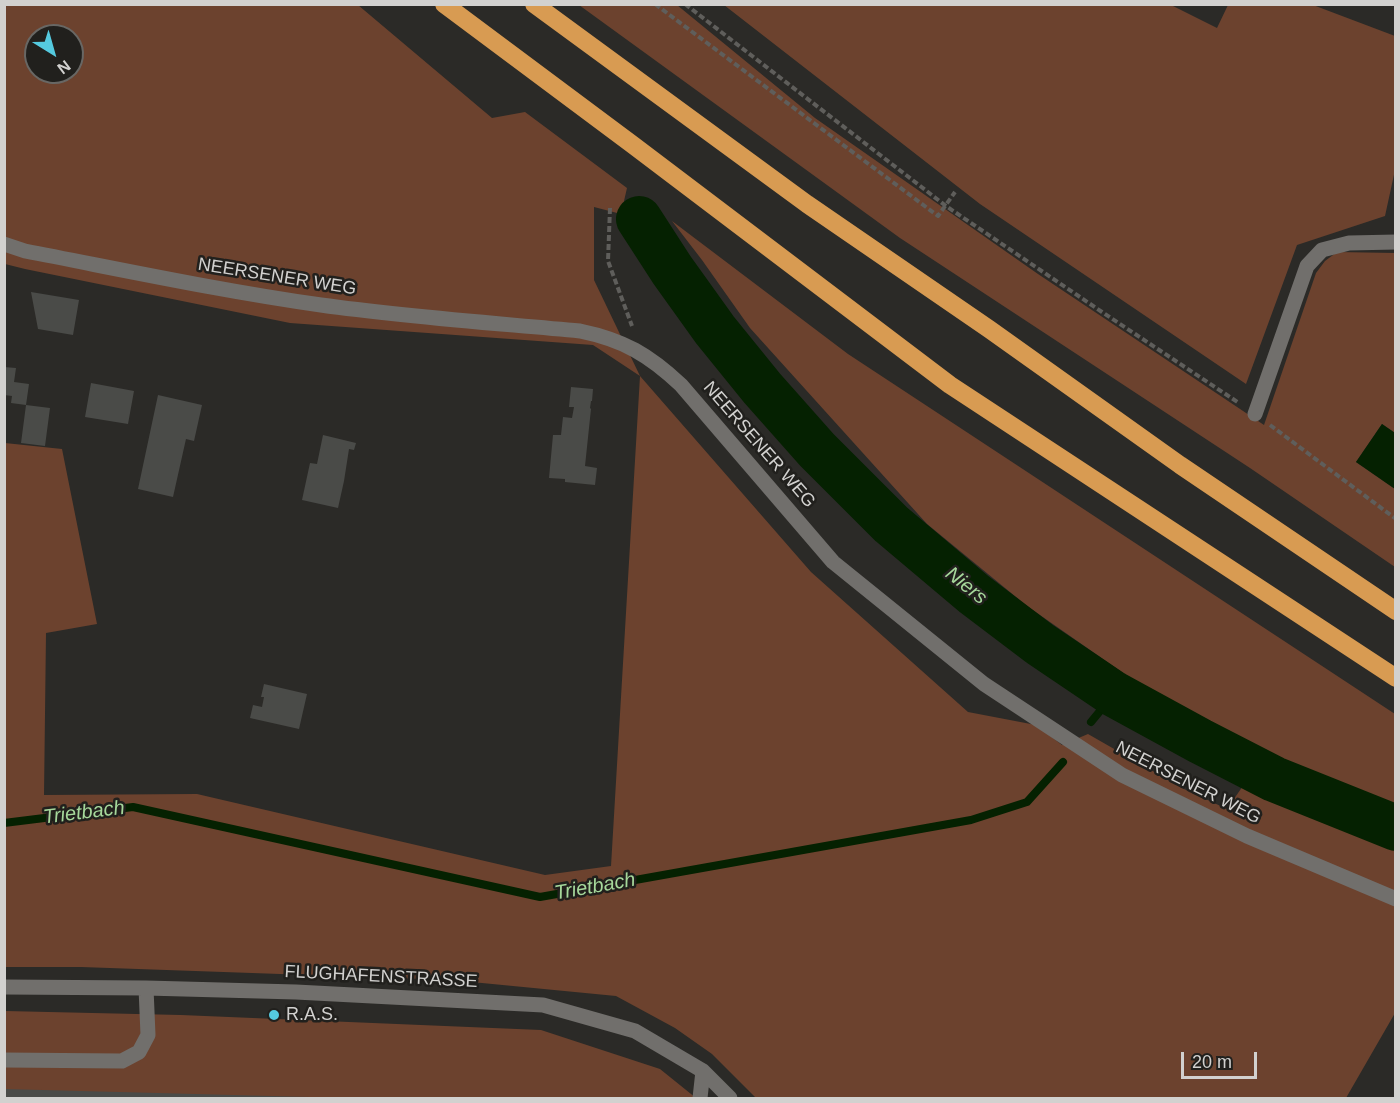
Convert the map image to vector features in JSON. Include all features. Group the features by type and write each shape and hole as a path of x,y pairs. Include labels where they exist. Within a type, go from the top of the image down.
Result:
{"highway":[{"path":"444,4 950,385 1395,678"},
{"path":"534,4 807,204 1395,611"}],"street":[{"path":"1255,414 1307,266 1323,250 1340,245 1395,242"},
{"name":"NEERSENER WEG","path":"4,244 36,253 258,296 389,313 580,331 627,344 669,374 693,398 833,562 984,684 1122,775 1247,836 1395,899"},
{"name":"FLUGHAFENSTRASSE","path":"4,987 296,992 543,1005 635,1031 703,1071 730,1098"},
{"path":"4,1060 122,1061 130,1057 139,1052 148,1035 146,988"},
{"path":"700,1098 703,1071"}],"path":[{"path":"655,4 938,216 955,192"},
{"path":"685,4 946,206 1255,414 1395,519"},
{"path":"610,208 608,261 641,352"}],"shaded area":[{"path":"4,5 358,5 492,118 525,112 627,188 621,214 594,207 594,280 640,376 593,345 290,323 5,264"},
{"path":"579,5 677,5 815,118 1038,274 1264,425 1316,273 1325,261 1337,252 1395,253 1395,433 1382,424 1356,462 1395,489 1395,567 1250,468 900,238"},
{"path":"724,5 1171,5 1217,28 1228,5 1313,5 1395,36 1395,170 1385,216 1297,245 1246,384 980,204"},
{"path":"672,221 848,354 1395,714 1395,817 1280,764 1136,682 1027,606 927,524 750,328"},
{"path":"640,376 811,572 968,712 1036,725 1062,745 1088,734 1184,789 1227,809 1247,780 1395,837 1395,1013 1346,1098 756,1098 712,1054 675,1028 616,996 451,980 81,967 5,967 5,443 62,449 97,624 46,633 44,795 197,794 545,875 611,866"},
{"path":"1382,424 1395,433 1395,489 1356,462"},
{"path":"5,1011 181,1015 541,1030 660,1069 696,1098 5,1098"}],"building":[{"path":"31,292 79,300 73,335 38,329"},
{"path":"4,367 16,368 14,382 29,384 26,405 11,403 12,396 4,395"},
{"path":"91,383 134,391 128,424 85,417"},
{"path":"571,387 593,389 585,466 597,468 595,485 549,478 553,435 561,435 563,417 572,418 574,407 569,407"},
{"path":"158,395 202,405 194,441 186,439 173,497 138,489"},
{"path":"26,405 50,408 45,446 21,443"},
{"path":"323,435 356,443 354,450 349,449 338,508 302,500 310,463 317,464"},
{"path":"264,684 307,694 299,729 250,718 253,705 262,707 264,697 261,697"},
{"path":"4,1089 310,1097 310,1098 4,1098"}],"waterway":[{"name":"Niers","path":"639,219 715,330 817,450 891,524 974,594 1040,644 1114,694 1274,779 1396,828"},
{"name":"Trietbach","path":"1091,722 1114,694"},
{"name":"Trietbach","path":"4,823 133,807 540,897 971,820 1027,802 1063,762"}],"place":[{"name":"R.A.S.","path":"274,1015"}]}
